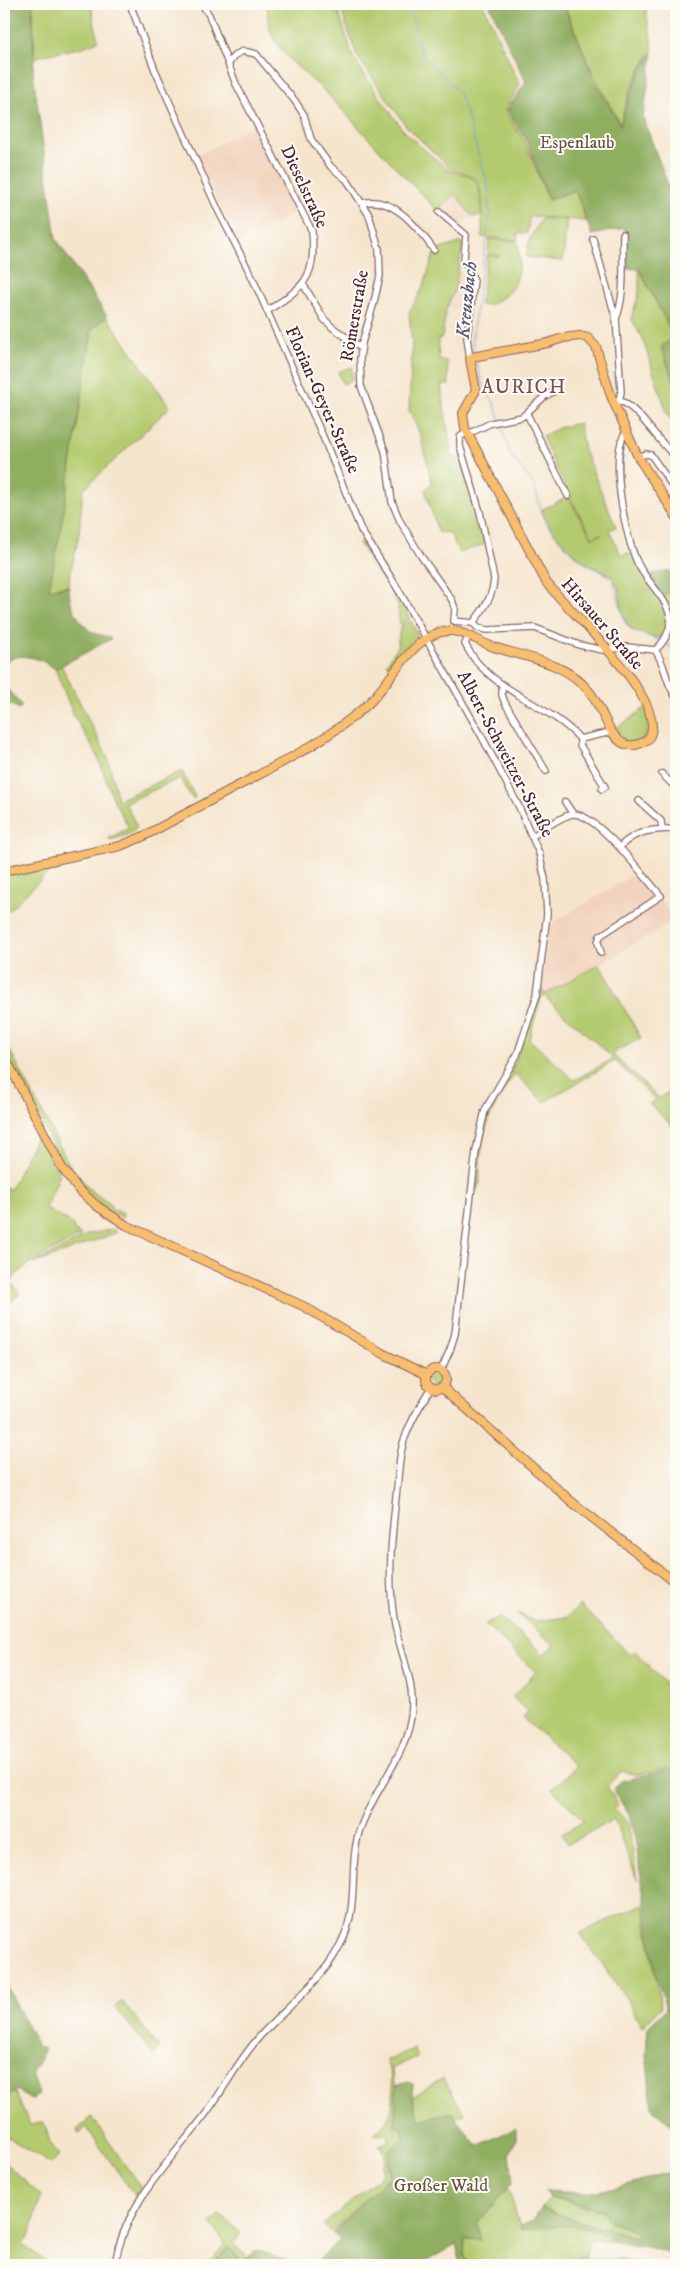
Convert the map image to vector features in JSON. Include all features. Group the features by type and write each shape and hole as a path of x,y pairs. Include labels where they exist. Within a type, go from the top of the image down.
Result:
{"main road":[{"path":"473,357 548,343 563,338 580,336 593,341 611,396 617,402 638,457 676,516"},
{"name":"Hirsauer Straße","path":"473,357 476,390 463,413 463,423 467,433 546,582 563,603 610,651 649,709 654,727 648,739 634,745 620,742 611,732"},
{"path":"4,871 120,846 142,837 266,772 342,727 382,690 411,652 425,639 436,633 448,631 469,636 510,652 550,664 570,673 594,696 611,732"},
{"path":"4,1055 62,1168 75,1185 97,1206 126,1225 303,1306 384,1354 427,1375"},
{"path":"432,1369 441,1370 445,1374 446,1379 442,1387 436,1389 430,1387 427,1383 427,1375 432,1369"},
{"path":"442,1387 572,1502 676,1583"}],"street":[{"name":"Florian-Geyer-Straße","path":"130,4 155,70 199,170 267,311 327,446 361,530 398,589 425,639"},
{"name":"Dieselstraße","path":"202,4 209,15 236,84 312,231 314,258 312,268 303,284 287,298 267,311"},
{"name":"Römerstraße","path":"229,64 238,52 247,50 256,54 304,115 309,134 324,159 347,180 363,203 375,231 379,249 380,276 374,306 361,348 361,386 385,451 392,502 400,521 421,556 452,600 455,609 454,622"},
{"path":"363,203 379,201 397,210 414,225 434,250"},
{"path":"439,212 466,235 464,260 474,280 467,338 473,357"},
{"path":"616,319 620,309 622,292 624,234"},
{"path":"593,239 616,319 621,392 617,402 633,408 656,437 676,457"},
{"path":"303,284 324,319 361,348"},
{"path":"473,623 488,602 494,587 494,579 480,512 460,446 460,437 467,433 528,414 539,400 556,390"},
{"path":"528,414 568,496"},
{"path":"627,430 620,439 618,450 622,506 637,563 670,616 668,632 657,649"},
{"path":"638,457 646,454 651,455 676,491"},
{"path":"448,631 448,625 454,622 473,623 478,628 487,630 535,628 578,645 610,651 627,647 657,649"},
{"path":"469,636 465,644 471,656 481,667 502,685 571,728 580,739 580,745 605,787 602,789"},
{"name":"Albert-Schweitzer-Straße","path":"425,639 498,766 533,836 543,869 547,903 540,974 534,1006 517,1055 489,1101 481,1122 456,1327 450,1350 441,1370"},
{"path":"657,649 663,663 667,682 676,697"},
{"path":"502,685 502,695 505,703 546,771"},
{"path":"580,739 611,732"},
{"path":"662,774 676,788"},
{"path":"639,801 661,821 662,830"},
{"path":"565,802 574,814 588,820 620,846 661,896 600,936 598,942 602,953"},
{"path":"533,836 574,814"},
{"path":"620,846 628,838 640,832 676,830"},
{"path":"115,2265 123,2232 142,2198 167,2162 208,2111 244,2055 310,1986 332,1957 345,1935 352,1906 359,1832 399,1754 411,1719 412,1693 392,1605 390,1550 403,1444 411,1423 430,1387"}],"shaded area":[{"path":"257,123 302,209 238,243 196,156"},
{"path":"456,196 472,216 459,228 438,210"},
{"path":"459,273 466,273 471,283 468,312 451,308"},
{"path":"638,872 676,920 546,994 540,989 550,924"}],"green space":[{"path":"4,4 32,4 33,73 56,239 107,316 92,329 63,516 49,590 69,586 72,605 82,624 92,632 111,639 55,669 37,659 23,656 4,662 4,407 7,390 4,371"},
{"path":"33,4 91,4 98,41 83,47 39,56 35,59"},
{"path":"267,4 336,4 353,57 374,89 403,130 420,146 450,171 468,175 477,182 481,197 481,216 472,216 456,195 437,210 329,96 288,58 275,40 269,27"},
{"path":"339,4 483,4 520,85 505,110 526,144 548,200 575,190 586,221 530,216 527,233 518,233 517,240 482,237 482,197 478,181 468,174 451,169 407,127 357,56"},
{"name":"Espenlaub","path":"489,4 563,4 593,76 620,126 630,95 641,70 653,52 643,118 676,206 676,386 661,347 674,337 639,269 624,268 625,228 592,235 575,190 548,200 528,143 507,110 526,82"},
{"path":"564,4 645,4 653,50 633,85 620,124 594,75"},
{"path":"542,218 567,220 563,261 526,257 530,238"},
{"path":"489,239 517,241 519,265 516,280 508,292 491,304 480,305 487,255 499,256 488,254"},
{"path":"463,243 455,289 446,310 442,338 438,338 439,360 447,361 449,385 441,385 452,458 461,457 485,544 459,553 450,533 438,532 425,490 432,483 420,434 409,410 412,344 409,313 423,287 435,251"},
{"path":"639,269 674,337 661,347 676,387 676,424 668,416 642,338 631,318 639,294"},
{"path":"107,317 170,407 83,490 79,534 68,585 49,589 68,485 92,329"},
{"path":"352,367 352,380 343,384 338,372"},
{"path":"579,423 584,450 616,527 609,530 621,555 633,552 661,602 668,621 664,637 646,636 631,628 624,618 615,581 605,572 586,563 572,552 554,533 541,510 568,497 592,538 602,534 593,537 585,525 565,488 542,436 561,427"},
{"path":"362,540 387,577 410,619 400,626 398,607 391,591 359,543"},
{"path":"676,572 676,589 659,596 645,575"},
{"path":"676,590 676,617 670,616 659,596"},
{"path":"411,621 417,639 399,654 389,666 386,664 397,648 400,628"},
{"path":"61,665 108,758 118,800 182,771 195,797 194,799 190,796 180,778 125,803 137,827 129,834 110,840 109,838 129,828 114,801 97,755 74,716 55,669"},
{"path":"4,685 22,706 19,709 4,700"},
{"path":"645,708 650,718 646,735 638,742 626,742 614,730"},
{"path":"48,866 49,868 45,870 49,872 4,915 4,874"},
{"path":"599,964 641,1038 613,1055 659,1098 676,1088 676,1129 649,1104 656,1100 615,1061 544,1102 515,1074 498,1100 487,1126 481,1153 480,1184 477,1190 475,1190 478,1142 488,1107 514,1065 540,989 546,994","holes":["544,996 612,1057 611,1060 574,1080 529,1039 541,998"]},
{"path":"4,1039 69,1164 89,1189 111,1205 110,1207 123,1214 122,1218 104,1208 75,1182 58,1155 4,1050"},
{"path":"37,1135 60,1175 45,1208 74,1225 73,1229 81,1235 28,1264 15,1276 4,1291 4,1186 10,1190"},
{"path":"113,1229 118,1232 33,1264 87,1235"},
{"path":"13,1285 20,1294 4,1308 4,1294"},
{"path":"433,1371 439,1371 444,1376 442,1385 433,1387 428,1382 428,1376"},
{"path":"580,1604 630,1655 635,1651 672,1691 676,1689 676,1769 669,1768 636,1775 622,1771 607,1786 618,1805 614,1809 628,1821 637,1880 614,1819 568,1844 562,1834 584,1821 552,1789 577,1766 523,1718 528,1712 512,1697 536,1672 485,1624 500,1617 544,1654 554,1645 517,1613 535,1621 568,1617"},
{"path":"667,1770 676,1771 676,2129 652,2108 646,2054 648,2027 666,2009 655,1971 634,1831 628,1813 613,1790 621,1781"},
{"path":"643,1904 661,2007 642,2027 627,2000 580,1933"},
{"path":"5,1982 38,2047 45,2049 32,2073 39,2094 33,2100 16,2090 4,2098"},
{"path":"122,2001 159,2048 154,2055 115,2007"},
{"path":"413,2049 417,2057 391,2069 396,2086 395,2127 400,2126 403,2137 388,2151 389,2176 331,2232 323,2225 383,2174 385,2154 379,2145 388,2142 387,2132 375,2136 374,2133 383,2126 392,2109 393,2090 386,2060"},
{"path":"443,2078 465,2114 455,2118 451,2112 419,2120 412,2097"},
{"name":"Großer Wald","path":"408,2082 413,2084 412,2097 419,2120 451,2112 477,2146 516,2128 516,2140 510,2153 513,2182 477,2224 481,2240 465,2239 464,2254 469,2265 461,2265 456,2244 420,2265 313,2265 340,2240 332,2233 390,2176 389,2151 403,2137 400,2126 395,2127 396,2086"},
{"path":"15,2092 30,2125 44,2122 50,2142 59,2155 51,2164 4,2135 4,2099"},
{"path":"92,2117 143,2191 137,2199 86,2127 80,2134 77,2130"},
{"path":"4,2162 41,2196 31,2232 23,2245 45,2261 43,2265 4,2265"},
{"path":"676,2170 676,2256 651,2248 616,2242 590,2228 563,2225 521,2230 520,2226 532,2221 542,2208 574,2220 634,2237 638,2233 606,2219 605,2211 549,2198 545,2191 584,2193 616,2188"},
{"path":"508,2187 521,2230 545,2226 570,2225 593,2230 613,2242 589,2240 586,2257 538,2265 469,2265 464,2254 465,2239 478,2234 477,2224"},
{"path":"549,2198 606,2212 606,2219 639,2233 634,2237 574,2220 542,2208"},
{"path":"219,2214 241,2233 234,2243 247,2257 245,2259 256,2251 300,2265 238,2265 242,2261 229,2246 217,2260 219,2265 207,2265 225,2244 211,2223"},
{"path":"229,2248 243,2262 256,2250 289,2262 313,2265 221,2265 218,2260"},
{"path":"577,2259 621,2260 653,2265 536,2265"}],"waterway":[{"name":"Kreuzbach","path":"409,4 421,53 460,94 487,182 490,214 475,315 472,341 474,352"},
{"name":"Kreuzbach","path":"476,359 481,381 494,403 500,419"},
{"name":"Kreuzbach","path":"501,423 510,454 533,483 545,522 572,552 586,564 606,574 614,582 625,623 632,630 661,641"},
{"name":"Kreuzbach","path":"664,642 671,647 676,662"}],"district":[{"name":"AURICH","path":"524,387"}]}
